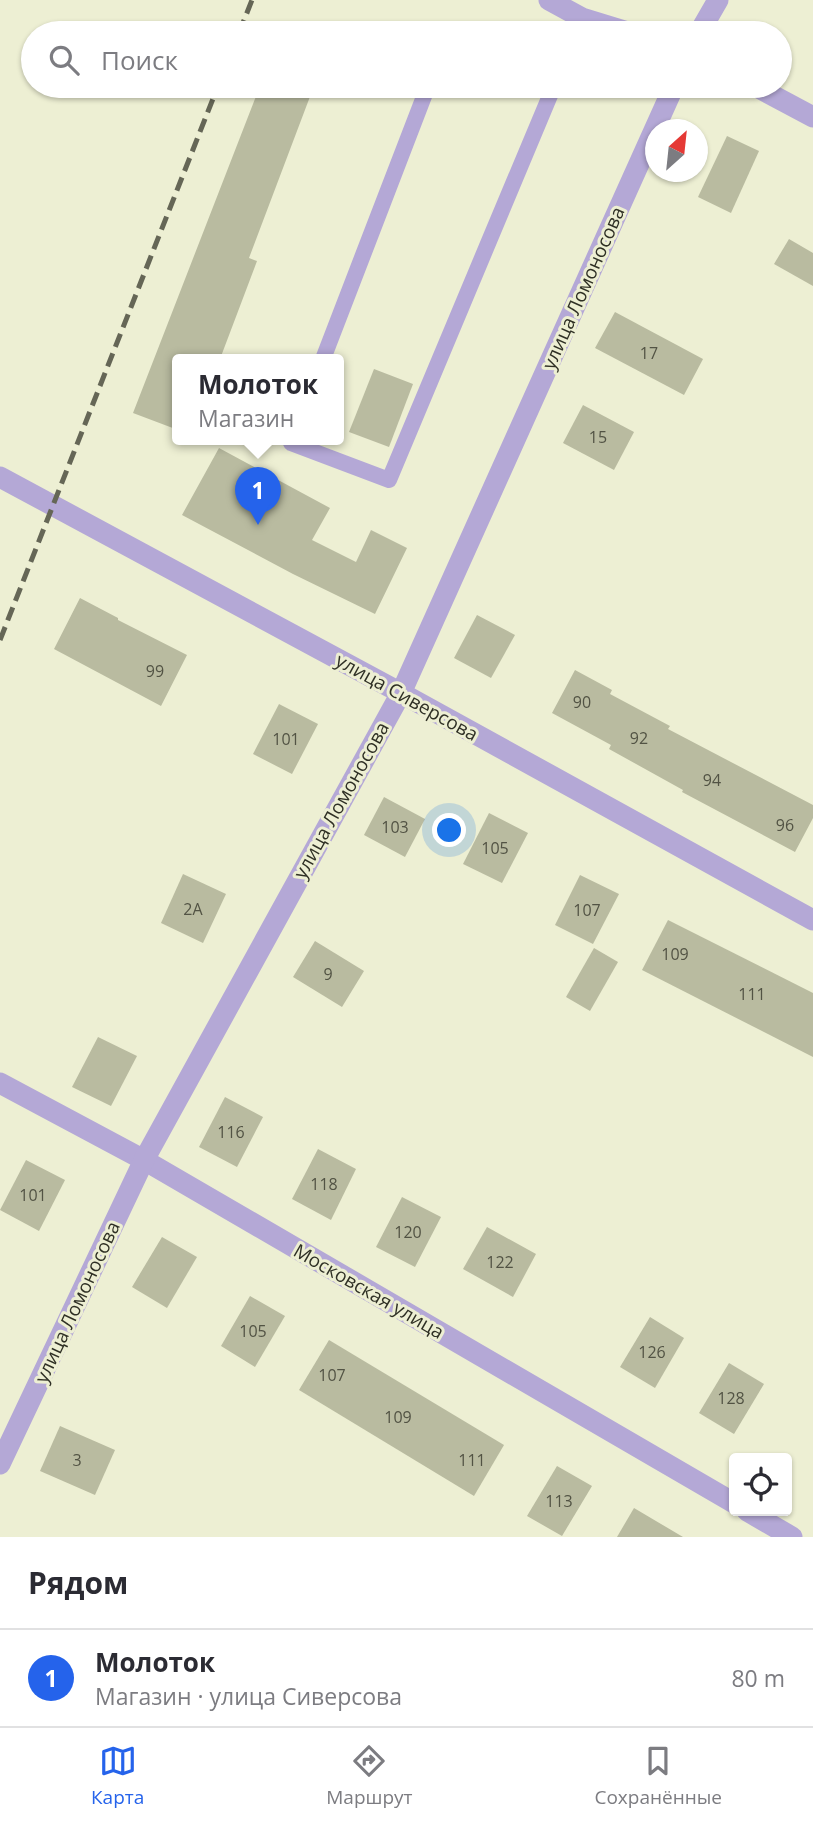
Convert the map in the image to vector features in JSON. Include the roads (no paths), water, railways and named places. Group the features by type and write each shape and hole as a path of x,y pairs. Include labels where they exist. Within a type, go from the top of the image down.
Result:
{"street":[{"path":"549,0 573,21"},
{"path":"706,21 718,0"},
{"name":"улица Ломоносова","path":"0,1464 144,1160 401,693 669,98"},
{"path":"777,98 813,117"},
{"name":"улица Сиверсова","path":"0,477 401,693 813,920"},
{"name":"Московская улица","path":"0,1083 144,1160 729,1500"},
{"path":"756,1516 792,1537"}],"lane":[{"path":"325,354 423,98"},
{"path":"296,445 389,480 549,98"}],"railway":[{"path":"244,21 252,0"},
{"path":"0,640 213,98"}],"place":[{"name":"Молоток","path":"258,525"}]}
